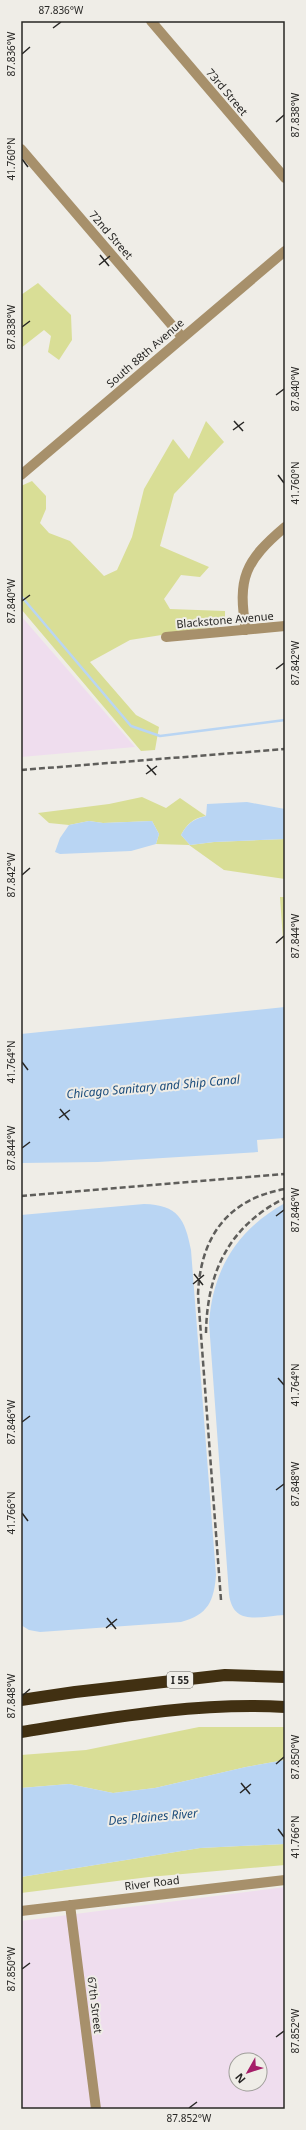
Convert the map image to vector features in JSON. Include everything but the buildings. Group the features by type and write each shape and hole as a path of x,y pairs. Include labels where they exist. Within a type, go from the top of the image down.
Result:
{"highway":[{"name":"I 55","path":"21,1700 75,1692 225,1675 285,1677"},
{"path":"21,1732 156,1711 232,1705 285,1707"}],"street":[{"name":"73rd Street","path":"151,21 285,178"},
{"name":"72nd Street","path":"21,149 182,337"},
{"name":"South 88th Avenue","path":"21,475 285,251"},
{"path":"246,630 241,598 245,576 256,555 285,527"},
{"name":"Blackstone Avenue","path":"166,637 285,626"},
{"name":"River Road","path":"21,1911 285,1880"},
{"name":"67th Street","path":"70,1905 96,2109"}],"shaded area":[{"path":"21,616 135,747 21,757"},
{"path":"285,1887 285,2109 21,2109 21,1921"}],"green space":[{"path":"38,283 71,315 72,340 59,360 48,352 51,336 44,330 21,348 21,295"},
{"path":"206,421 224,442 174,494 160,546 209,567 200,577 181,575 164,599 170,609 225,611 225,620 218,626 130,640 90,662 136,715 159,727 155,750 141,751 21,609 21,486 32,481 46,496 46,509 40,523 49,533 70,541 104,576 117,570 132,537 144,489 173,439 189,459"},
{"path":"142,797 166,808 180,798 206,816 197,818 191,822 181,835 190,845 214,842 285,839 285,879 224,870 189,845 156,844 159,834 152,821 103,823 89,821 69,825 49,823 38,813 109,804"},
{"path":"280,897 285,897 285,969"},
{"path":"199,1727 285,1727 285,1760 246,1767 155,1788 113,1793 69,1784 21,1788 21,1755 86,1750"},
{"path":"285,1844 285,1865 149,1877 21,1893 21,1877 200,1848"}],"water":[{"path":"247,802 285,809 285,839 214,842 190,845 181,835 191,822 206,816 207,804"},
{"path":"89,821 103,823 152,821 159,834 156,844 131,851 60,854 55,852 60,838 69,825"},
{"name":"Chicago Sanitary and Ship Canal","path":"285,1007 285,1138 257,1140 258,1152 98,1162 21,1163 21,1034"},
{"path":"285,1203 285,1615 249,1617 236,1611 229,1594 209,1323 211,1303 216,1285 222,1268 230,1253 253,1226"},
{"path":"144,1204 165,1207 178,1216 186,1230 191,1250 216,1575 213,1592 208,1606 203,1611 190,1619 181,1622 40,1632 29,1630 21,1625 21,1215"},
{"name":"Des Plaines River","path":"285,1760 285,1844 200,1848 21,1877 21,1788 69,1784 113,1793 155,1788 246,1767"}],"waterway":[{"path":"21,596 131,726 160,736 285,720"}],"railway":[{"path":"21,770 285,749"},
{"path":"21,1196 285,1174"},
{"path":"221,1600 198,1295 200,1274 204,1256 211,1239 220,1224 247,1202 265,1194 285,1189"},
{"path":"206,1333 207,1311 211,1290 225,1253 249,1222 266,1209 285,1198"}]}
